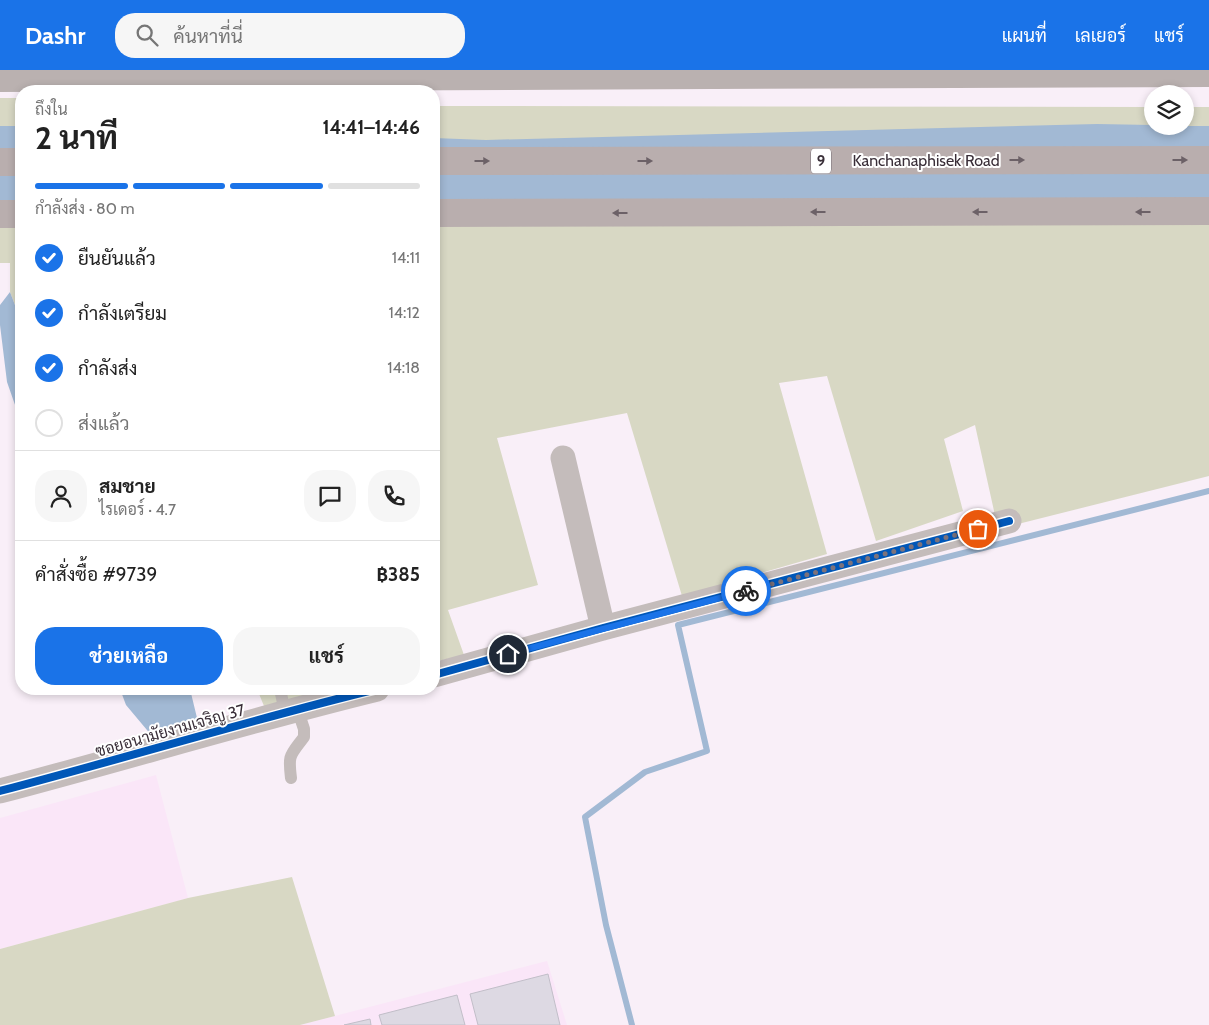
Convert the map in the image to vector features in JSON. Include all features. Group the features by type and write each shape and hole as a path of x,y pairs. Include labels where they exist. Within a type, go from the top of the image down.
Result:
{"highway":[{"name":"Kanchanaphisek Road","path":"440,161 1209,160"},
{"path":"0,162 15,162"},
{"path":"440,213 1209,211"},
{"path":"0,214 15,214"}],"main road":[{"path":"0,78 389,73 1124,72 1209,74"}],"street":[{"path":"563,458 603,628"},
{"path":"440,673 603,628 1009,522"},
{"name":"ซอยอนามัยงามเจริญ 37","path":"0,791 115,761 287,703 338,695"}],"lane":[{"path":"287,703 304,729 304,737 291,753 289,761 291,778"}],"shaded area":[{"path":"156,775 188,898 0,949 0,818"},
{"path":"547,961 567,1025 300,1025"}],"green space":[{"path":"0,98 15,98 15,305 10,292 10,263 0,263"},
{"path":"440,106 1144,107 1144,135 1194,135 1194,107 1209,107 1209,476 998,529 975,425 944,439 963,511 876,541 827,376 779,383 827,554 682,596 627,413 497,438 538,585 448,610 464,655 440,661"},
{"path":"259,695 307,695 264,706"},
{"path":"292,877 335,1016 300,1025 0,1025 0,949 188,898"}],"water":[{"path":"1097,124 1144,125 1144,135 1194,135 1194,126 1209,126 1209,221 440,222 440,138 486,140"},
{"path":"0,126 15,126 15,223 0,223"},
{"path":"10,292 15,305 15,405 7,382 0,325 0,305"},
{"path":"122,695 191,695 198,722 152,736 126,705"}],"building":[{"path":"548,974 560,1025 478,1025 470,994"},
{"path":"457,995 465,1025 382,1025 379,1015"},
{"path":"370,1019 371,1025 344,1025"}],"waterway":[{"path":"632,1025 606,925 585,817 645,772 707,751 678,625 1209,491"}],"cycle path":[{"path":"440,673 603,628 1009,521"},
{"path":"0,791 353,695"}],"way so far":[{"path":"746,591 978,529"}],"route":[{"path":"508,654 746,591"}]}
